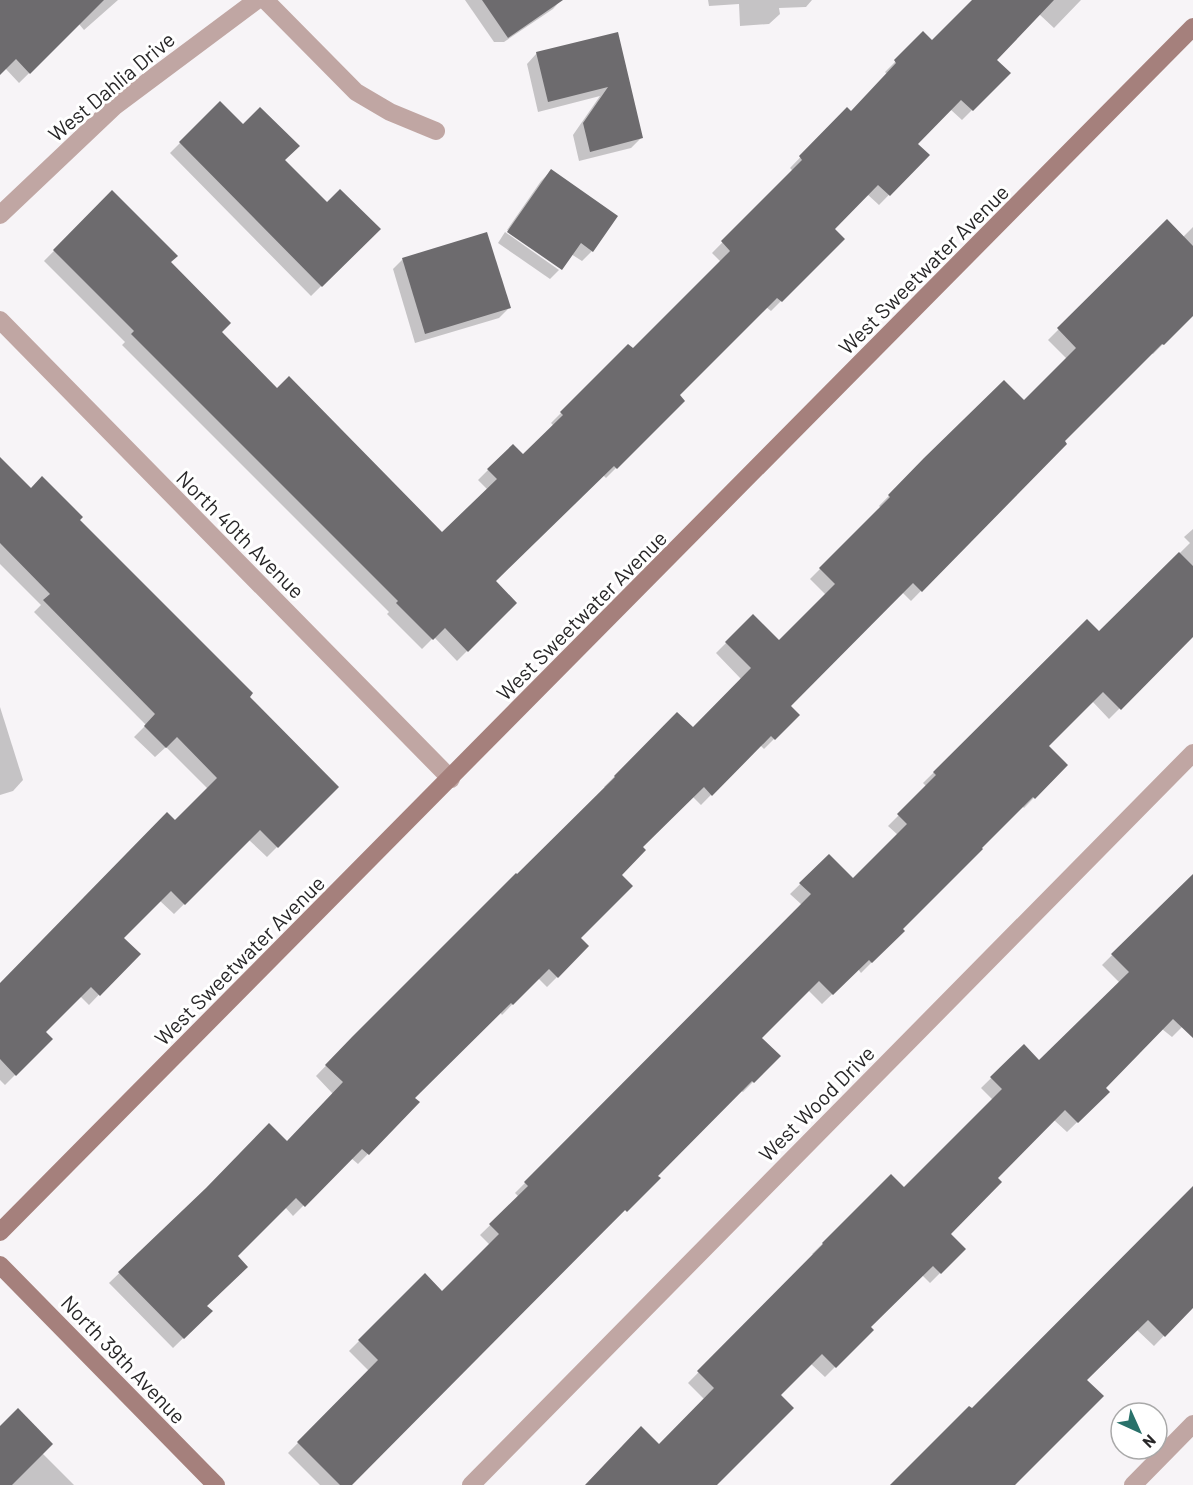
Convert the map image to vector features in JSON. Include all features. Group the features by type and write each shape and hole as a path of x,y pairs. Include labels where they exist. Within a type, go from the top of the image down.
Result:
{"street":[{"name":"West Dahlia Drive","path":"0,215 115,106 257,0"},
{"path":"265,0 356,92 390,112 436,131"},
{"name":"West Sweetwater Avenue","path":"0,1232 1193,27"},
{"name":"North 40th Avenue","path":"0,320 451,778"},
{"name":"West Wood Drive","path":"471,1485 1193,753"},
{"name":"North 39th Avenue","path":"0,1264 216,1485"},
{"path":"1132,1485 1193,1424"}],"building":[{"path":"0,0 104,0 30,74 16,59 0,75"},
{"path":"482,0 563,0 508,38"},
{"path":"972,0 1054,0 997,60 1011,73 973,111 961,100 918,144 930,155 890,196 878,185 835,229 845,239 782,302 777,298 680,395 685,401 617,469 614,466 496,581 517,603 468,652 445,628 433,640 396,603 398,601 131,334 134,331 53,250 112,190 178,256 171,262 231,323 222,332 277,388 289,376 442,532 497,479 487,469 513,444 523,454 563,415 560,412 628,344 633,348 730,251 721,241 802,160 799,156 847,107 851,111 896,63 894,60 923,31 932,40"},
{"path":"618,32 643,138 590,152 583,123 608,87 548,102 536,52"},
{"path":"220,101 243,124 260,107 300,146 285,160 327,202 340,189 381,229 322,287 179,142"},
{"path":"551,169 618,216 593,252 581,243 562,270 507,232"},
{"path":"1167,219 1193,246 1193,316 1065,441 1067,444 922,592 913,583 791,706 800,715 775,740 771,736 712,796 704,787 643,847 646,850 622,875 633,886 581,938 589,946 558,978 549,969 513,1005 511,1003 415,1098 420,1102 369,1155 362,1149 305,1207 296,1198 238,1256 248,1267 207,1306 213,1311 184,1339 118,1272 206,1188 269,1123 287,1141 343,1082 325,1065 352,1037 615,777 677,712 693,727 751,668 725,642 753,614 779,640 835,584 819,568 890,497 888,495 924,458 1004,380 1024,400 1076,348 1057,328"},
{"path":"487,232 511,308 425,334 402,258"},
{"path":"0,457 31,488 42,476 83,517 80,520 253,693 250,697 339,787 278,848 260,830 185,905 171,891 124,938 141,954 100,996 91,987 46,1032 53,1039 16,1076 0,1059 0,983 167,812 175,820 217,778 177,737 166,748 144,726 155,714 43,600 50,594 0,543"},
{"path":"1179,552 1193,566 1193,637 1121,710 1103,692 1049,746 1068,765 982,848 872,963 869,960 833,995 819,981 762,1038 781,1056 754,1083 752,1081 658,1176 661,1178 627,1212 625,1210 352,1485 340,1485 297,1442 378,1360 358,1340 425,1273 442,1291 499,1234 489,1224 528,1186 524,1182 811,894 799,883 829,854 853,878 907,824 897,814 936,775 933,772 1087,619 1099,631"},
{"path":"1193,874 1193,1038 1173,1019 1106,1088 1110,1092 1078,1123 1065,1110 998,1178 1002,1182 951,1234 966,1249 941,1274 933,1266 871,1327 874,1330 836,1368 822,1354 781,1395 794,1408 717,1485 585,1485 641,1426 659,1444 714,1388 697,1371 822,1243 891,1174 904,1187 1002,1089 990,1077 1024,1044 1039,1060 1129,972 1111,954"},
{"path":"1193,1186 1193,1308 1165,1337 1148,1320 1087,1380 1104,1396 1015,1485 890,1485 969,1406 972,1408"},
{"path":"18,1408 53,1444 12,1485 0,1485 0,1426"}]}
